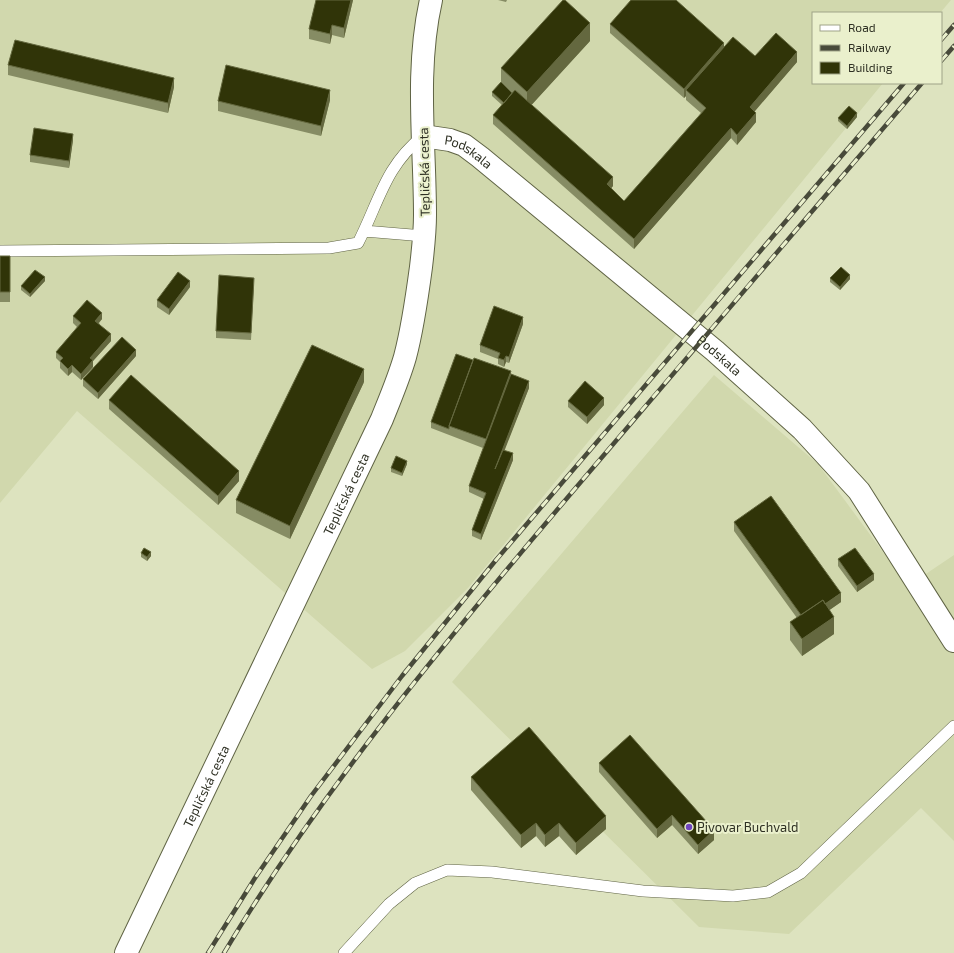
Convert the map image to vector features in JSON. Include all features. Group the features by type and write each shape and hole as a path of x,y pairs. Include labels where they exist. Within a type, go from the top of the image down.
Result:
{"street":[{"name":"Tepličská cesta","path":"126,953 382,419 403,364 418,295 424,236 423,68 426,35 432,0"},
{"name":"Podskala","path":"423,136 450,140 464,144 715,351 802,429 859,492 954,642"}],"lane":[{"path":"0,251 329,248 358,243 389,174 410,146 423,136"},
{"path":"364,231 424,236"},
{"path":"344,953 389,904 415,883 447,870 492,872 643,891 733,896 768,892 801,873 954,726"}],"shaded area":[{"path":"0,0 951,0 941,12 812,12 812,84 882,84 468,588 405,651 372,669 77,411 0,503"},
{"path":"714,375 818,464 908,586 954,555 954,841 921,808 789,934 699,927 452,682"}],"building":[{"path":"316,0 351,0 344,28 332,25 330,34 309,29"},
{"path":"563,0 565,0 590,23 527,92 501,68"},
{"path":"631,0 676,0 724,43 684,89 610,24"},
{"path":"776,33 797,52 750,107 756,113 737,135 731,128 634,239 493,115 515,90 613,177 607,184 624,201 706,108 686,90 733,37 755,56"},
{"path":"15,40 174,78 168,103 8,65"},
{"path":"226,65 330,90 321,126 218,101"},
{"path":"501,82 512,93 504,103 492,92"},
{"path":"849,106 857,113 847,126 838,118"},
{"path":"34,128 73,134 69,161 30,155"},
{"path":"0,256 10,256 10,292 0,292"},
{"path":"841,267 850,275 840,287 830,278"},
{"path":"35,270 45,277 30,294 21,286"},
{"path":"178,272 190,281 169,309 157,300"},
{"path":"219,275 254,278 251,333 216,331"},
{"path":"87,300 102,313 95,321 111,334 90,358 93,360 81,374 72,365 68,369 60,361 63,358 56,352 81,323 73,316"},
{"path":"494,306 523,317 509,357 506,356 504,360 498,358 500,353 480,345"},
{"path":"122,337 136,350 98,393 83,379"},
{"path":"312,345 364,369 290,526 236,500"},
{"path":"456,354 473,360 449,429 431,422"},
{"path":"474,358 511,371 486,439 449,426"},
{"path":"511,374 529,381 495,469 503,450 513,453 481,534 472,530 486,493 469,486"},
{"path":"131,375 239,471 218,496 109,400"},
{"path":"585,381 604,398 587,417 568,401"},
{"path":"396,456 407,461 402,473 391,468"},
{"path":"771,496 841,593 825,604 823,600 801,615 734,522"},
{"path":"144,548 151,552 147,557 141,553"},
{"path":"855,548 874,574 857,586 838,559"},
{"path":"823,600 834,617 802,639 790,622"},
{"path":"529,727 606,816 576,843 559,823 545,835 536,823 521,835 471,777"},
{"path":"630,735 714,830 698,845 672,815 657,829 599,763"}],"railway":[{"path":"942,39 954,25"},
{"path":"942,60 954,46"},
{"path":"208,953 255,878 311,796 402,676 496,560 903,84"},
{"path":"224,953 262,892 343,775 431,662 568,497 921,84"}],"place":[{"name":"Pivovar Buchvald","path":"689,827"}]}
